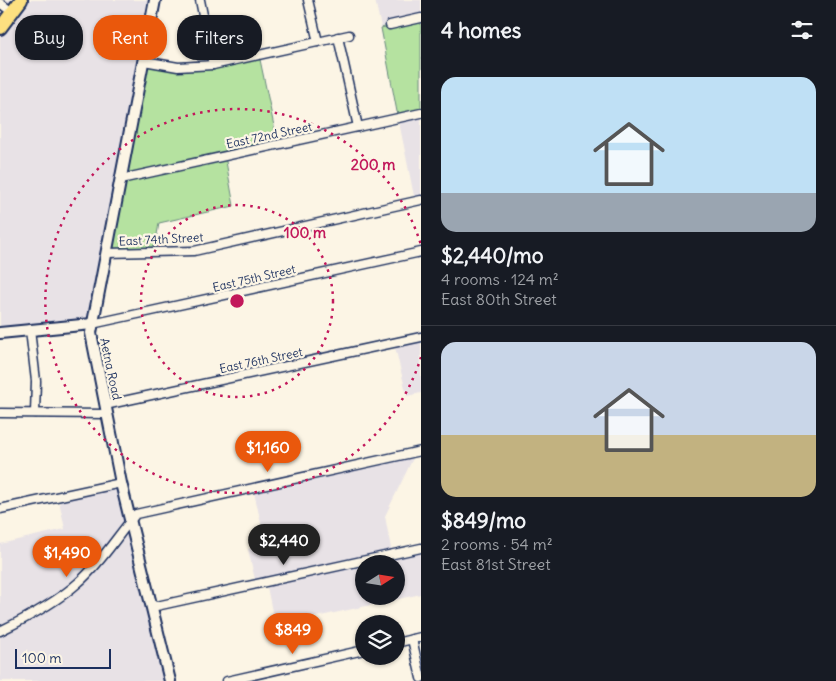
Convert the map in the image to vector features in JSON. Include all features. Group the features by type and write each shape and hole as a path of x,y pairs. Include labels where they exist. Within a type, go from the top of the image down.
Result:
{"main road":[{"path":"0,28 21,0"}],"street":[{"name":"Aetna Road","path":"156,0 91,333 121,483 170,681"},
{"path":"200,0 214,65"},
{"path":"308,0 318,42"},
{"path":"0,3 12,12"},
{"path":"390,25 421,18"},
{"path":"144,61 178,67 214,65 349,35"},
{"path":"338,37 358,127"},
{"name":"East 72nd Street","path":"121,179 421,113"},
{"name":"East 74th Street","path":"107,253 194,250 421,200"},
{"name":"East 75th Street","path":"92,324 421,252"},
{"path":"0,333 92,324"},
{"path":"30,330 36,381 35,413"},
{"name":"East 76th Street","path":"0,413 106,410 421,337"},
{"path":"0,631 63,595 80,582 125,530 136,514 421,451"},
{"path":"0,509 121,483"},
{"path":"152,607 421,548"},
{"path":"405,641 421,637"},
{"path":"412,639 421,678"},
{"path":"227,681 355,652"}],"shaded area":[{"path":"0,0 155,0 152,15 93,15 93,60 143,60 92,324 0,333"},
{"path":"375,0 421,0 421,18 381,27"},
{"path":"421,113 421,200 415,201 398,117"},
{"path":"421,337 421,393 407,396 394,343"},
{"path":"416,452 385,516 392,554 421,548 421,594 405,598 405,555 355,555 355,605 371,605 275,626 266,582 256,584 248,549 266,545 253,488"},
{"path":"121,483 170,681 0,681 0,544 65,529 58,496"}],"green space":[{"path":"421,18 421,113 398,117 381,28"},
{"path":"225,60 260,60 278,145 225,156 234,206 159,223 154,252 107,253 144,61 178,67"}]}
